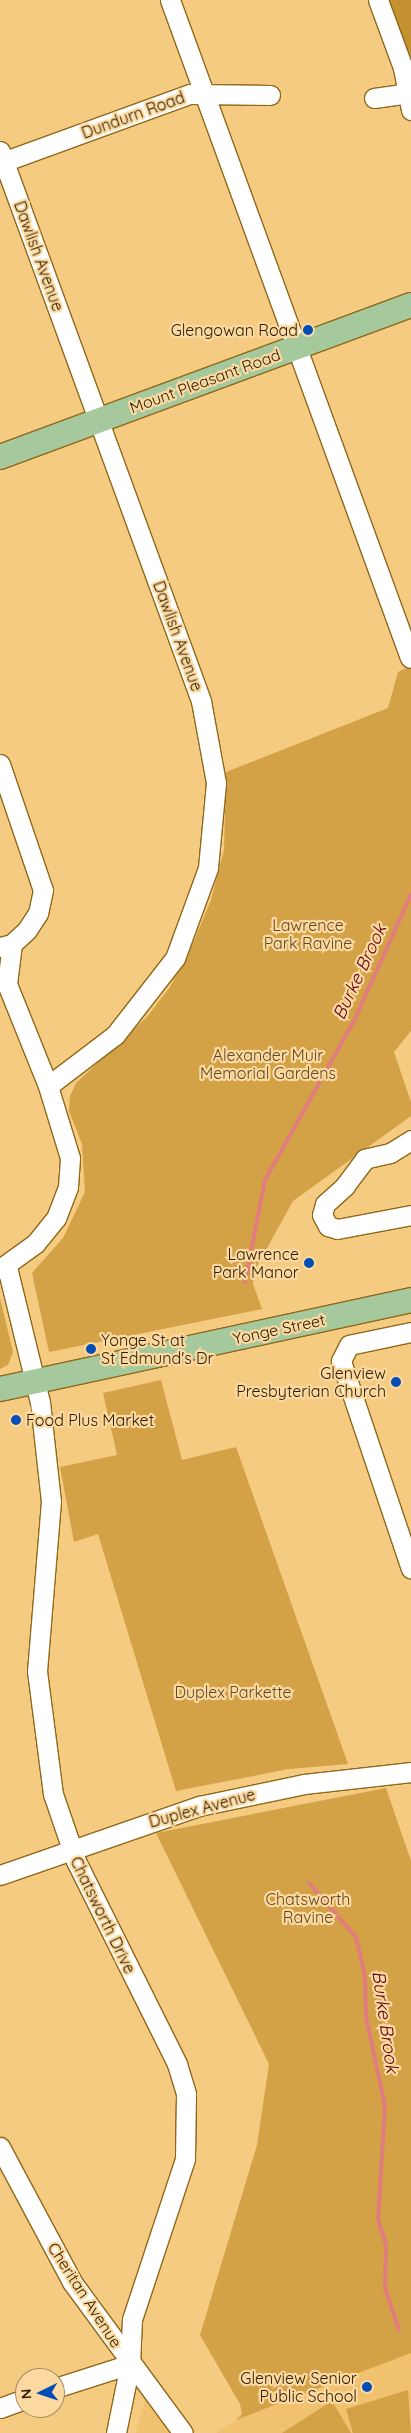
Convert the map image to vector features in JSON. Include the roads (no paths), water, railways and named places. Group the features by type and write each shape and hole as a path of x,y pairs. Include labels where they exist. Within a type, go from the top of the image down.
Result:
{"main road":[{"name":"Mount Pleasant Road","path":"0,457 411,306"},
{"name":"Yonge Street","path":"0,1389 411,1300"}],"street":[{"path":"170,0 410,658"},
{"path":"374,98 409,101 378,0"},
{"name":"Dundurn Road","path":"1,159 203,92 270,95"},
{"name":"Dawlish Avenue","path":"1,159 99,420 201,701 213,760 216,808 201,897 170,965 115,1035 48,1086"},
{"path":"0,764 43,890 34,921 6,946 4,982 48,1086 70,1158 68,1187 46,1232 3,1268"},
{"path":"411,1140 390,1153 365,1158 345,1186 325,1204 322,1215 328,1226 337,1230 411,1215"},
{"name":"Chatsworth Drive","path":"3,1268 36,1381 52,1523 40,1611 38,1696 52,1794 71,1848 177,2064 186,2094 185,2159 132,2319 130,2364 116,2433"},
{"path":"411,1332 349,1346 341,1362 411,1569"},
{"name":"Duplex Avenue","path":"0,1875 71,1848 200,1806 295,1785 411,1772"},
{"name":"Cheritan Avenue","path":"0,2147 72,2282 130,2364 183,2433"},
{"path":"65,2385 130,2364"},
{"path":"0,2408 15,2403"}],"waterway":[{"name":"Burke Brook","path":"245,1282 265,1180 354,1021 411,894"},
{"name":"Burke Brook","path":"309,1883 356,1937 365,1976 366,2017 385,2106 378,2219 386,2245 385,2288 399,2330"}],"place":[{"name":"Glengowan Road","path":"308,330"},
{"name":"Lawrence Park Manor","path":"309,1263"},
{"name":"Yonge St at St Edmund's Dr","path":"91,1349"},
{"name":"Glenview Presbyterian Church","path":"396,1382"},
{"name":"Food Plus Market","path":"16,1420"},
{"name":"Glenview Senior Public School","path":"367,2387"}],"park label":[{"name":"Lawrence Park Ravine","path":"308,934"},
{"name":"Alexander Muir Memorial Gardens","path":"268,1064"},
{"name":"Duplex Parkette","path":"233,1692"},
{"name":"Chatsworth Ravine","path":"308,1908"}]}
